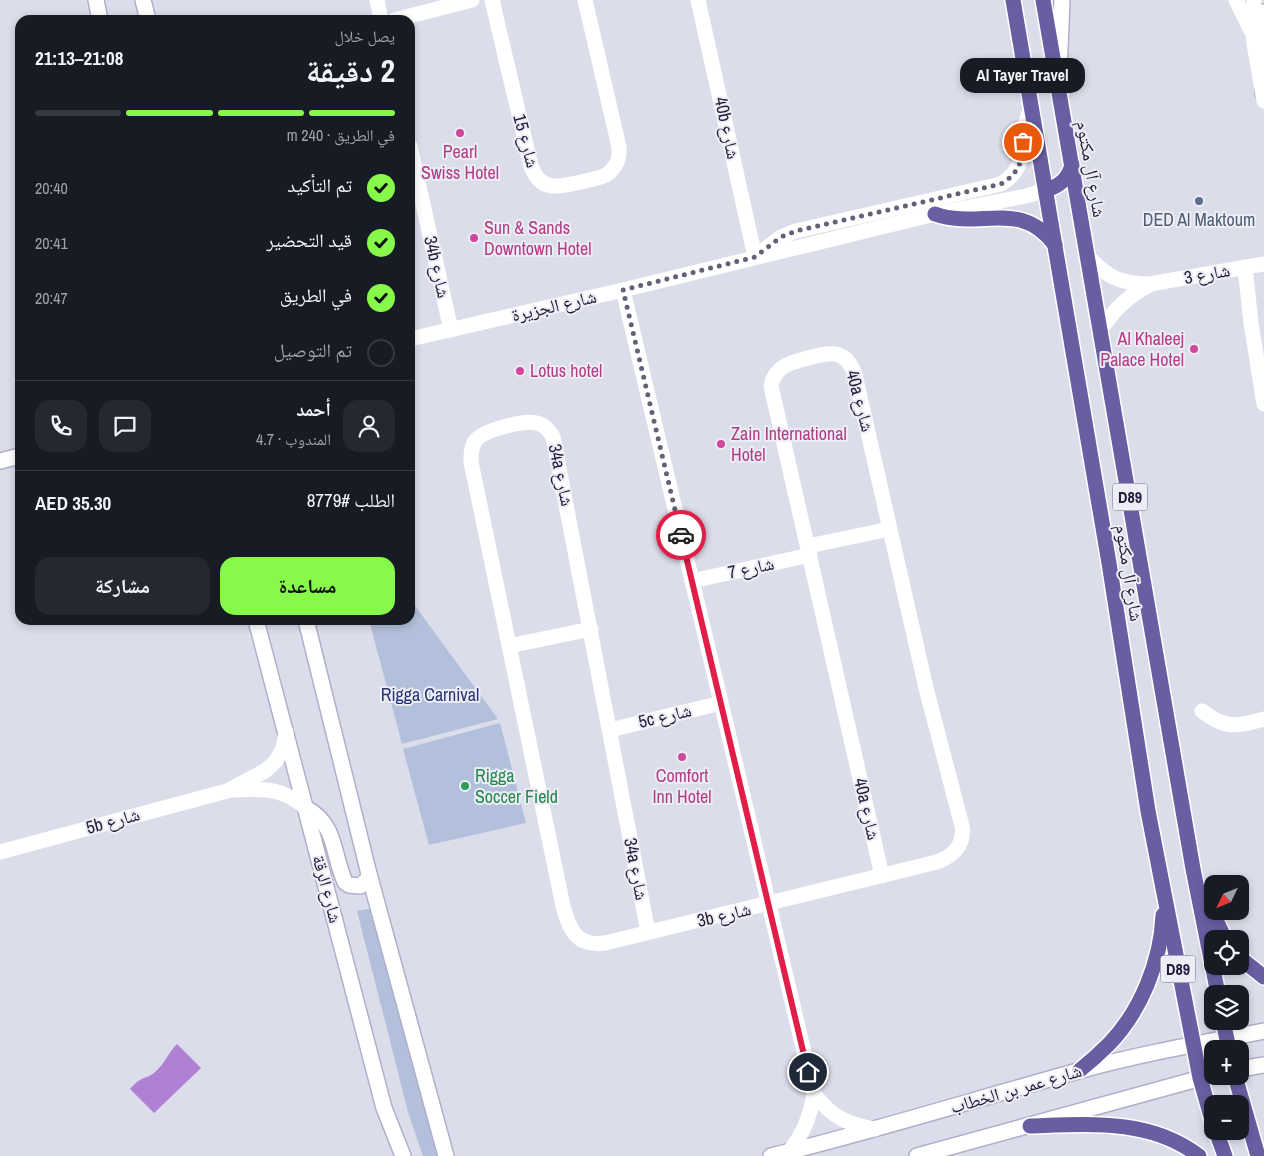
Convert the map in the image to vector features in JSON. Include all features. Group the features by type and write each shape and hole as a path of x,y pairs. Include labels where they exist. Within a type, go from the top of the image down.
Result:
{"main road":[{"name":"شارع آل مكتوم","path":"1013,0 1056,245 1109,563 1134,728 1163,894 1193,1044 1204,1072"},
{"name":"شارع آل مكتوم","path":"1043,0 1194,869 1216,985"},
{"path":"1046,190 1063,182 1069,174 1072,165"},
{"path":"935,214 954,219 1002,217 1025,220 1042,230 1056,245"},
{"path":"1194,869 1221,930"},
{"path":"1080,1070 1110,1043 1133,1011 1147,984 1158,947 1162,924 1163,894"},
{"path":"1249,966 1264,978"},
{"path":"1238,1085 1258,1156"},
{"path":"1030,1126 1096,1124 1145,1130 1169,1139 1199,1156"},
{"path":"1219,1140 1225,1156"}],"street":[{"path":"96,0 99,15"},
{"path":"143,0 147,15"},
{"path":"377,0 380,15"},
{"path":"414,15 472,0"},
{"name":"شارع 15","path":"492,0 534,174 548,186 556,187 606,175 613,170 620,155 585,0"},
{"name":"40b شارع","path":"698,0 755,257"},
{"path":"1058,90 1062,0"},
{"path":"1236,0 1253,38"},
{"path":"1254,0 1253,38 1263,98"},
{"path":"1263,98 1264,12"},
{"name":"شارع الجزيرة","path":"755,257 781,237 796,231 1001,184 1009,179 1020,164 1023,155 1024,124 1032,108"},
{"name":"34b شارع","path":"415,168 451,330"},
{"name":"شارع الجزيرة","path":"415,338 623,290 935,214 1026,196 1046,190"},
{"name":"شارع 3","path":"1087,255 1099,269 1114,279 1132,284 1150,284 1264,264"},
{"path":"1239,268 1264,404"},
{"name":"شارع 3","path":"1100,330 1121,303 1135,292 1150,284"},
{"path":"623,290 814,1094 825,1108 840,1119 857,1126 875,1129"},
{"name":"40a شارع","path":"882,876 771,386 777,371 783,366 832,353 840,355 852,367 926,688 962,826 963,833 959,847"},
{"name":"34a شارع","path":"563,906 470,454 477,439 484,434 526,422 542,425 554,437 648,932"},
{"path":"0,451 15,447"},
{"path":"0,461 15,457"},
{"name":"شارع 7","path":"692,581 890,529"},
{"name":"شارع الرقة","path":"257,625 384,1108 403,1156"},
{"path":"307,625 369,874 447,1156"},
{"path":"509,646 591,629"},
{"name":"5c شارع","path":"610,730 721,703"},
{"path":"1202,710 1221,723 1232,725 1242,725 1264,719"},
{"name":"5b شارع","path":"0,852 226,791 265,772 276,761 283,748 286,732"},
{"name":"5b شارع","path":"226,791 270,789 296,798 306,808 315,813 328,828 345,882 349,885 360,886 368,879 369,874"},
{"name":"3b شارع","path":"563,906 572,932 586,943 596,944 937,862 945,859 959,847"},
{"name":"شارع عمر بن الخطاب","path":"1237,1040 1264,1031"},
{"name":"شارع عمر بن الخطاب","path":"770,1156 875,1129 1080,1070 1193,1044 1204,1044"},
{"path":"1249,1068 1264,1065"},
{"path":"917,1156 1204,1078"},
{"path":"788,1152 806,1125 814,1094"},
{"path":"384,1108 393,1156"}],"green space":[{"name":"Rigga Carnival","path":"415,606 498,719 402,744 370,625 415,625"},
{"name":"Rigga Soccer Field","path":"500,723 526,823 429,845 403,749"},
{"path":"373,908 439,1156 423,1156 408,1112 357,911"}],"shaded area":[{"path":"177,1044 201,1068 154,1113 130,1089 139,1081 158,1070"}],"way so far":[{"path":"681,535 623,290 755,257 781,237 796,231 1001,184 1016,172 1023,155 1023,142"}],"place":[{"name":"Pearl Swiss Hotel","path":"460,133"},
{"name":"Al Tayer Travel","path":"1023,142"},
{"name":"DED Al Maktoum","path":"1199,201"},
{"name":"Sun & Sands Downtown Hotel","path":"474,238"},
{"name":"Al Khaleej Palace Hotel","path":"1194,349"},
{"name":"Lotus hotel","path":"520,371"},
{"name":"Zain International Hotel","path":"721,444"},
{"name":"Comfort Inn Hotel","path":"682,757"},
{"name":"Rigga Soccer Field","path":"465,786"}],"route":[{"path":"681,535 808,1072"}]}
